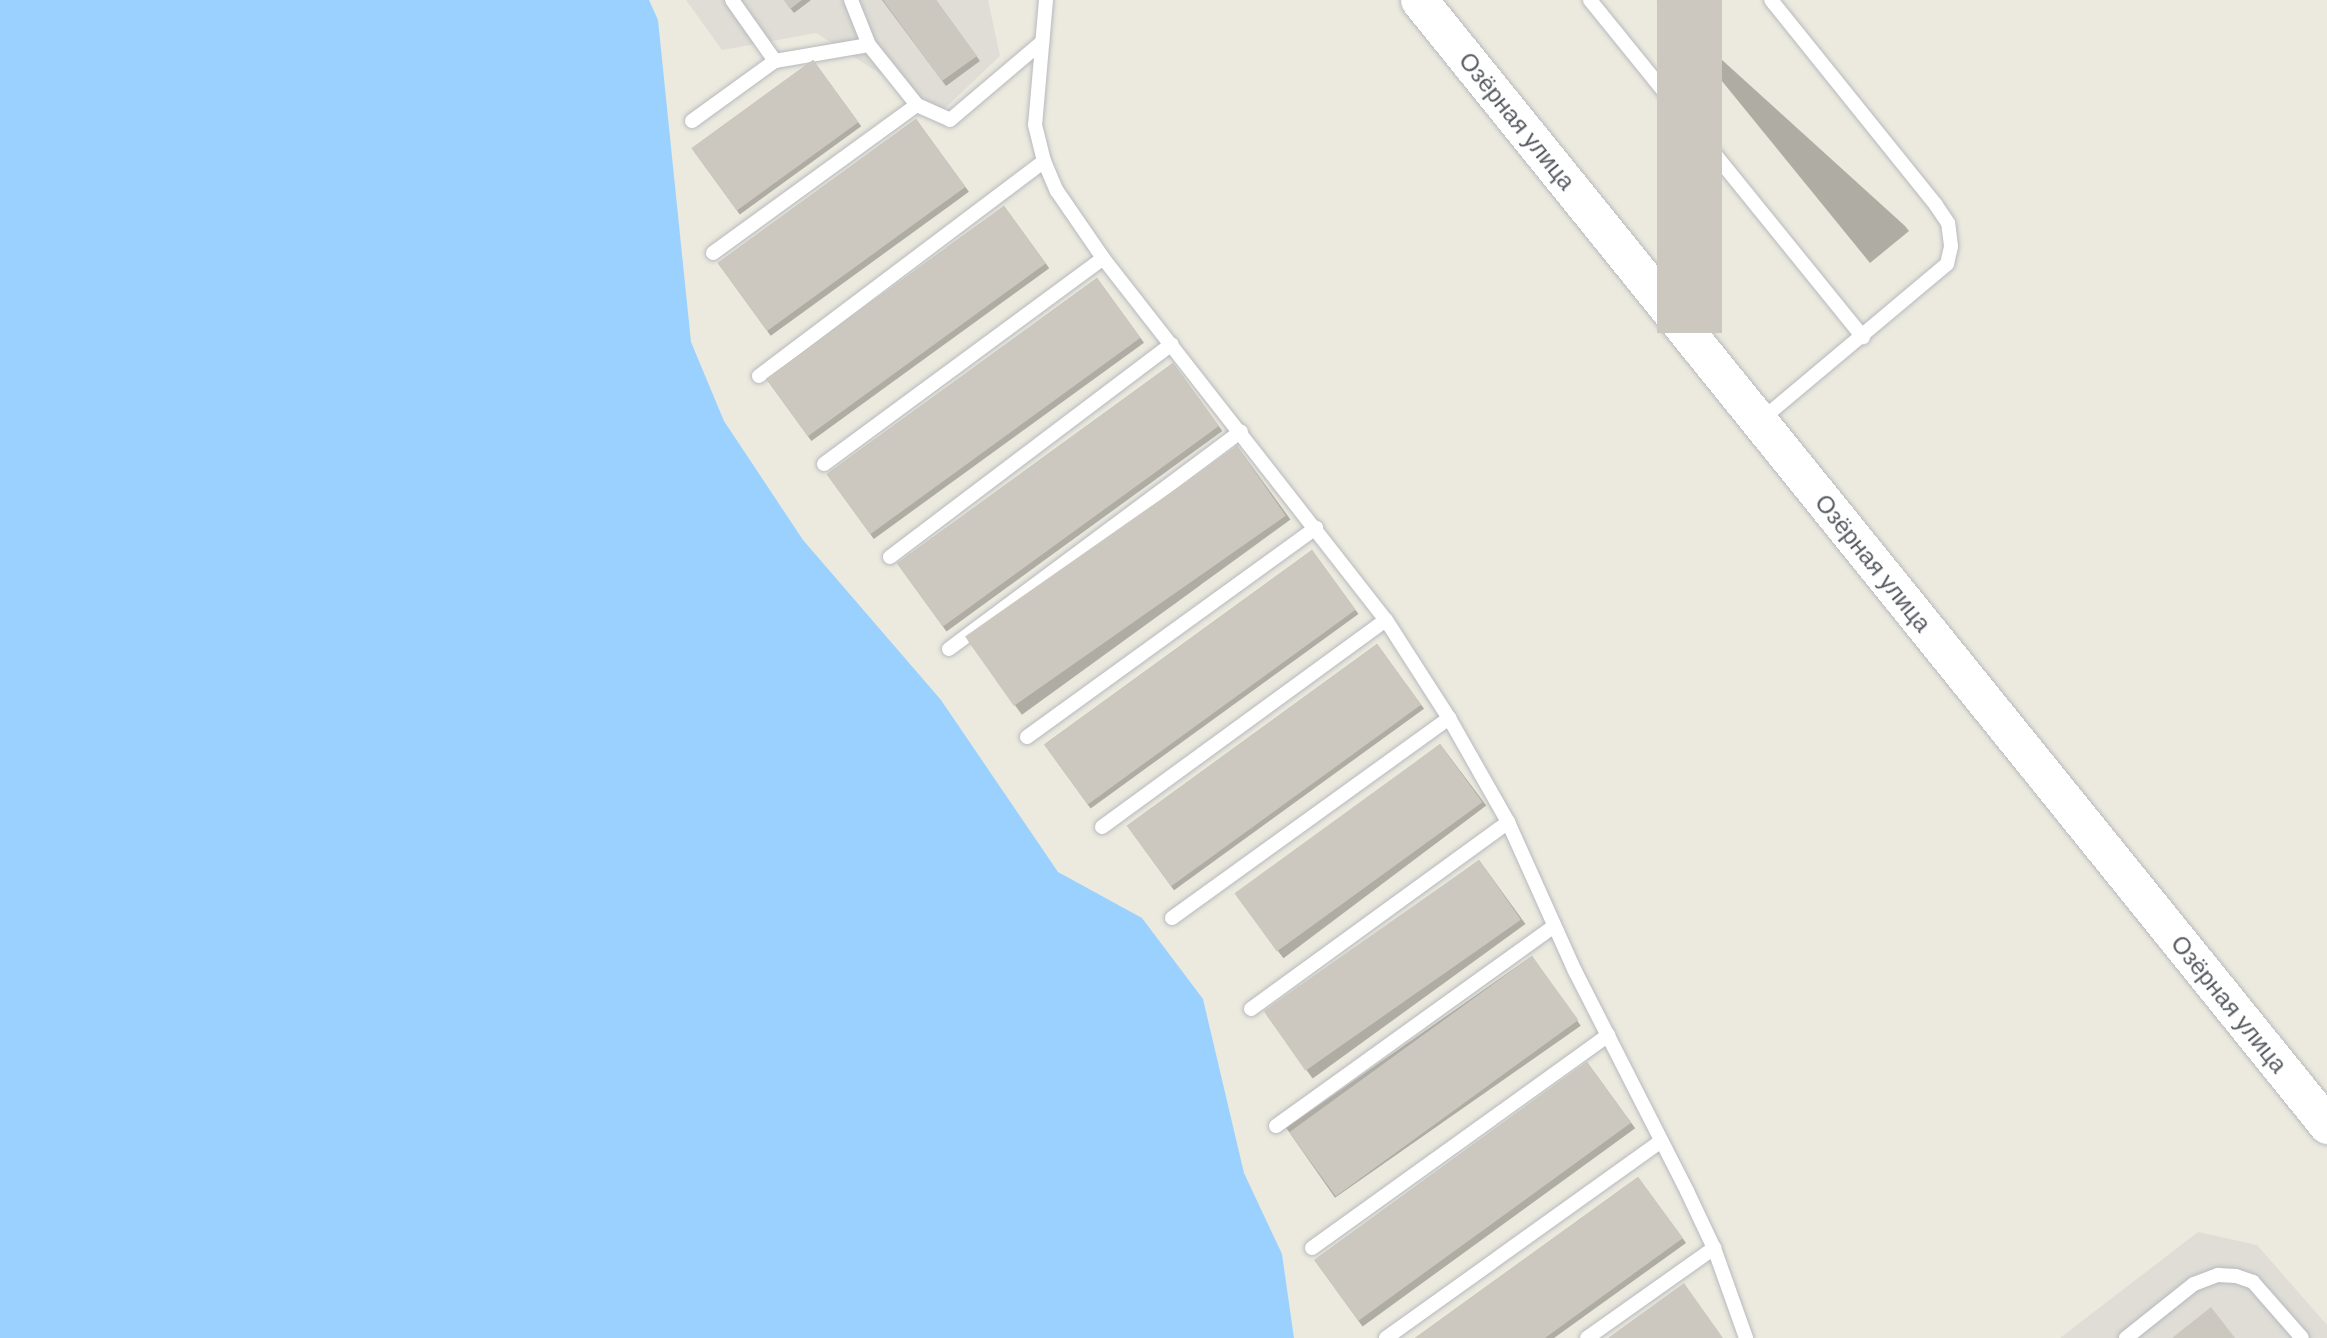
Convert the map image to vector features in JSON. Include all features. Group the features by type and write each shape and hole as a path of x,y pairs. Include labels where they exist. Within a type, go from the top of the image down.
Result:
{"street":[{"name":"Озёрная улица","path":"1419,0 2327,1125"}],"lane":[{"path":"732,0 775,61"},
{"path":"851,0 869,45 917,105 950,120 1042,42"},
{"path":"1046,0 1035,125 1044,161 1057,191 1103,258 1241,431 1386,620 1449,718 1508,822 1554,926 1714,1248 1746,1338"},
{"path":"1590,0 1863,337"},
{"path":"1759,422 1947,264 1951,246 1948,223 1771,0"},
{"path":"692,121 775,61 869,45"},
{"path":"713,253 917,105"},
{"path":"759,376 1044,161"},
{"path":"824,464 1103,258"},
{"path":"890,557 1172,344"},
{"path":"949,649 1241,431"},
{"path":"1027,737 1316,528"},
{"path":"1102,827 1386,620"},
{"path":"1172,918 1449,718"},
{"path":"1251,1009 1508,822"},
{"path":"1276,1126 1554,926"},
{"path":"1312,1248 1608,1035"},
{"path":"1386,1338 1661,1141"},
{"path":"1587,1338 1714,1248"},
{"path":"2126,1338 2194,1284 2218,1275 2235,1276 2253,1282 2302,1338"}],"shaded area":[{"path":"686,0 988,0 1000,56 941,112 816,33 722,50"},
{"path":"2198,1232 2257,1245 2327,1325 2327,1338 2060,1338"}],"water":[{"path":"0,0 649,0 658,20 691,342 724,421 803,540 941,700 1058,872 1142,918 1203,999 1244,1173 1282,1254 1294,1338 0,1338"}],"building":[{"path":"784,0 802,0 790,9"},
{"path":"883,0 936,0 977,56 942,81"},
{"path":"1657,0 1722,0 1722,333 1657,333"},
{"path":"813,60 858,122 737,210 692,148"},
{"path":"916,119 965,187 767,331 718,263"},
{"path":"1004,206 1046,263 808,436 766,379"},
{"path":"1097,278 1140,338 870,534 827,474"},
{"path":"1173,363 1219,426 943,627 897,563"},
{"path":"1237,446 1286,516 1014,706 965,636"},
{"path":"1312,550 1355,610 1088,804 1044,745"},
{"path":"1377,644 1421,705 1171,886 1127,826"},
{"path":"1440,744 1482,802 1277,952 1235,893"},
{"path":"1479,860 1521,920 1305,1071 1264,1011"},
{"path":"1532,956 1578,1020 1336,1196 1289,1132"},
{"path":"1587,1062 1631,1123 1358,1321 1314,1260"},
{"path":"1638,1177 1683,1238 1545,1338 1415,1338"},
{"path":"1684,1283 1723,1338 1608,1338"},
{"path":"2211,1307 2235,1338 2172,1338"}]}
